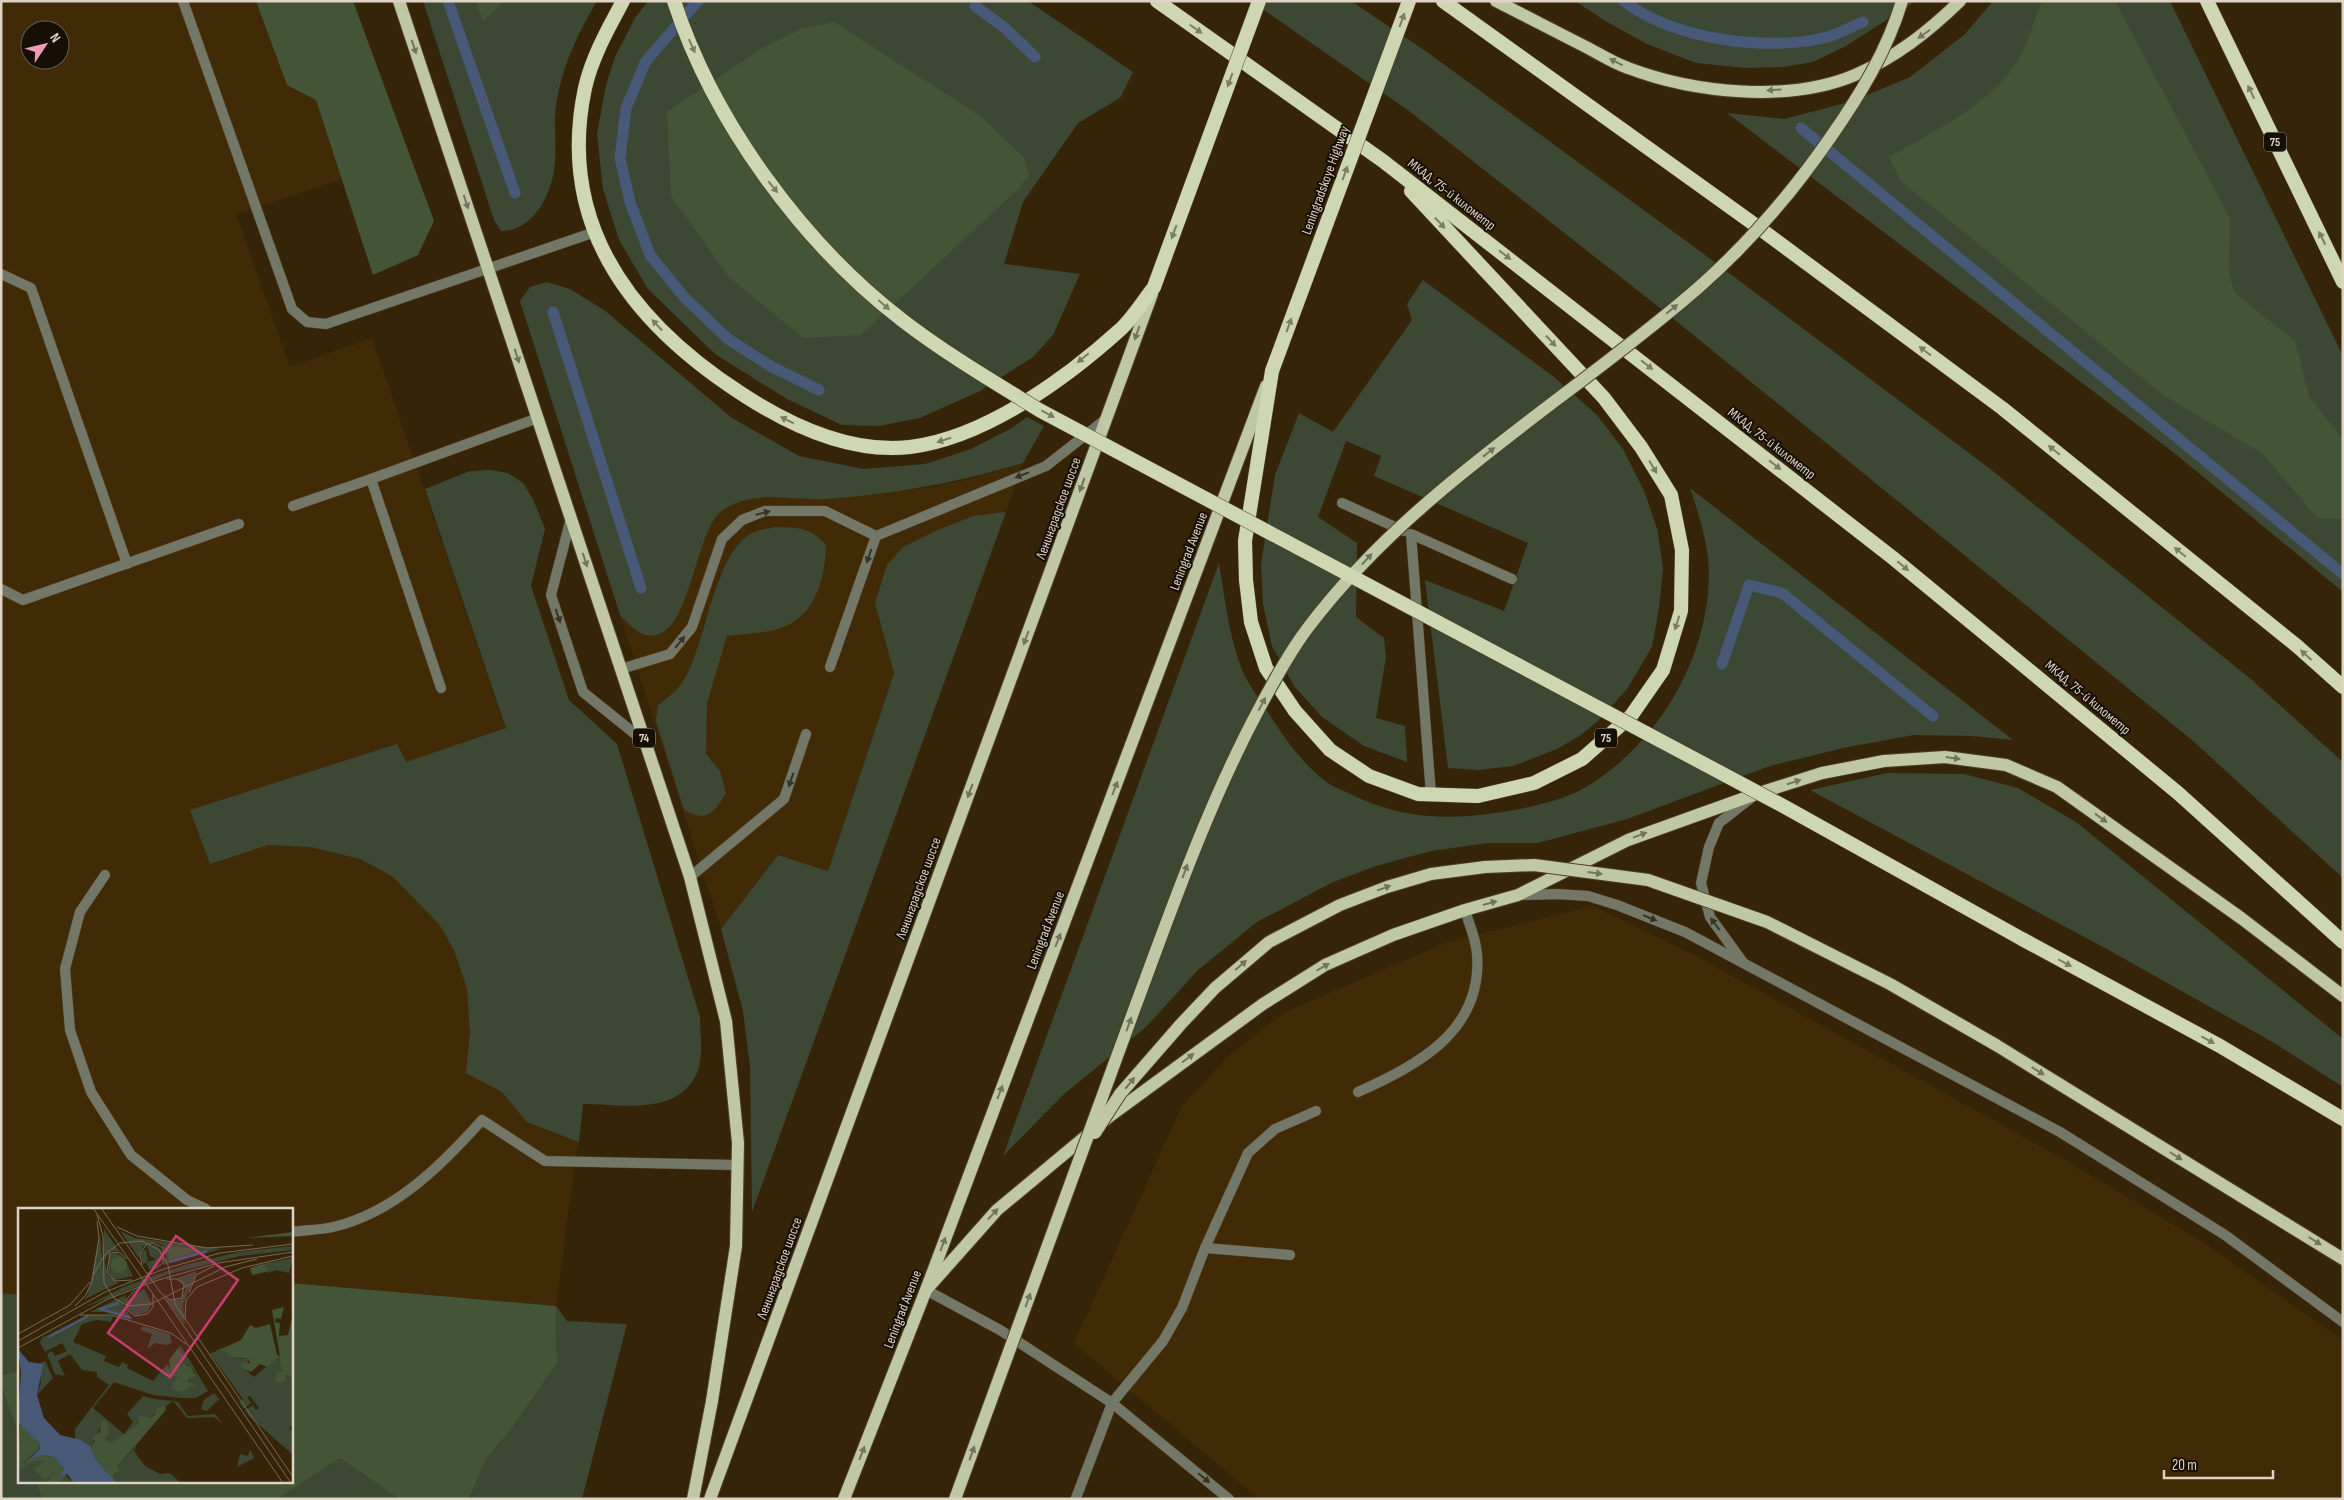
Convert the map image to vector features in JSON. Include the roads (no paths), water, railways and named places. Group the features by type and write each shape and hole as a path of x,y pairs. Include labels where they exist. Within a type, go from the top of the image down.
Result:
{"highway":[{"path":"624,1 602,41 586,86 580,122 579,162 584,194 595,232 612,270 634,301 690,358 768,411 808,430 842,441 878,447 909,447 940,442 1005,414 1044,390 1123,326 1154,287 1259,1"},
{"path":"674,1 706,78 733,127 765,176 848,274 901,320 959,361 1041,411 1786,807 2022,940 2220,1046 2343,1119"},
{"name":"МКАД, 75-й километр","path":"1157,1 1383,162 1893,558 2178,793 2343,942"},
{"name":"Leningradskoye Highway","path":"1272,371 1409,1"},
{"path":"1443,1 1751,222 2002,408 2297,646 2343,687"},
{"name":"75","path":"2207,1 2343,282"},
{"name":"75","path":"1272,371 1245,540 1246,580 1251,622 1266,668 1295,711 1330,750 1369,776 1418,794 1478,796 1534,783 1582,759 1632,716 1663,670 1680,611 1682,550 1671,495 1641,446 1604,398 1383,162"}],"main road":[{"name":"74","path":"399,1 690,877 726,1022 738,1143 736,1246 712,1401 693,1499"},
{"path":"1496,1 1628,68 1701,88 1772,91 1811,87 1854,75 1891,56 1929,31 1960,1"},
{"path":"955,1499 1192,855 1238,747 1302,635 1350,578 1411,516 1638,337 1699,287 1742,246 1788,196 1839,125 1885,49 1902,1"},
{"name":"Ленинградское шоссе","path":"710,1499 1154,287"},
{"name":"Leningrad Avenue","path":"844,1499 926,1290 1272,371"},
{"path":"926,1290 997,1210 1110,1116 1239,1021 1326,965 1393,934 1518,895 1628,840 1756,794 1822,774 1884,760 1945,756 2006,765 2057,787 2241,918 2343,996"},
{"path":"1082,1152 1120,1094 1155,1052 1215,988 1269,942 1340,905 1396,884 1431,874 1485,867 1534,865 1648,880 1767,922 1890,984 1996,1045 2343,1259"}],"lane":[{"path":"183,1 292,309 307,322 326,324 595,232"},
{"path":"1,274 31,288 126,564"},
{"path":"293,506 538,418"},
{"path":"830,667 876,536 1046,466 1106,420"},
{"path":"371,479 441,688"},
{"path":"1342,503 1512,579"},
{"path":"621,669 670,654 692,627 722,538 742,520 765,511 825,511 876,536"},
{"path":"571,518 551,594 583,692 645,742"},
{"path":"1,589 23,600 239,524"},
{"path":"1412,534 1431,795"},
{"path":"690,877 784,799 806,734"},
{"path":"1744,963 1710,917 1701,883 1709,847 1719,823 1756,794"},
{"path":"105,874 80,912 65,969 70,1030 91,1092 131,1155 187,1200 204,1208"},
{"path":"1518,895 1558,894 1588,896 1617,905 1685,932 2060,1132 2225,1235 2343,1322"},
{"path":"1358,1092 1404,1071 1429,1054 1452,1032 1467,1010 1477,983 1477,953 1465,910"},
{"path":"1076,1498 1112,1403 1163,1341 1182,1308 1205,1248 1248,1153 1275,1129 1316,1111"},
{"path":"292,1232 334,1226 379,1210 414,1186 456,1150 482,1120 545,1161 737,1165"},
{"path":"1205,1248 1290,1254"},
{"path":"926,1290 1000,1330 1112,1403 1229,1499"}],"waterway":[{"path":"448,1 515,193"},
{"path":"698,1 646,61 626,108 620,158 630,202 650,255 684,297 728,339 772,367 819,390"},
{"path":"1624,1 1644,14 1695,34 1753,43 1807,41 1831,36 1863,22"},
{"path":"975,6 1006,29 1035,57"},
{"path":"1801,128 2343,574"},
{"path":"553,312 641,588"},
{"path":"1722,664 1749,585 1782,593 1933,716"}]}
